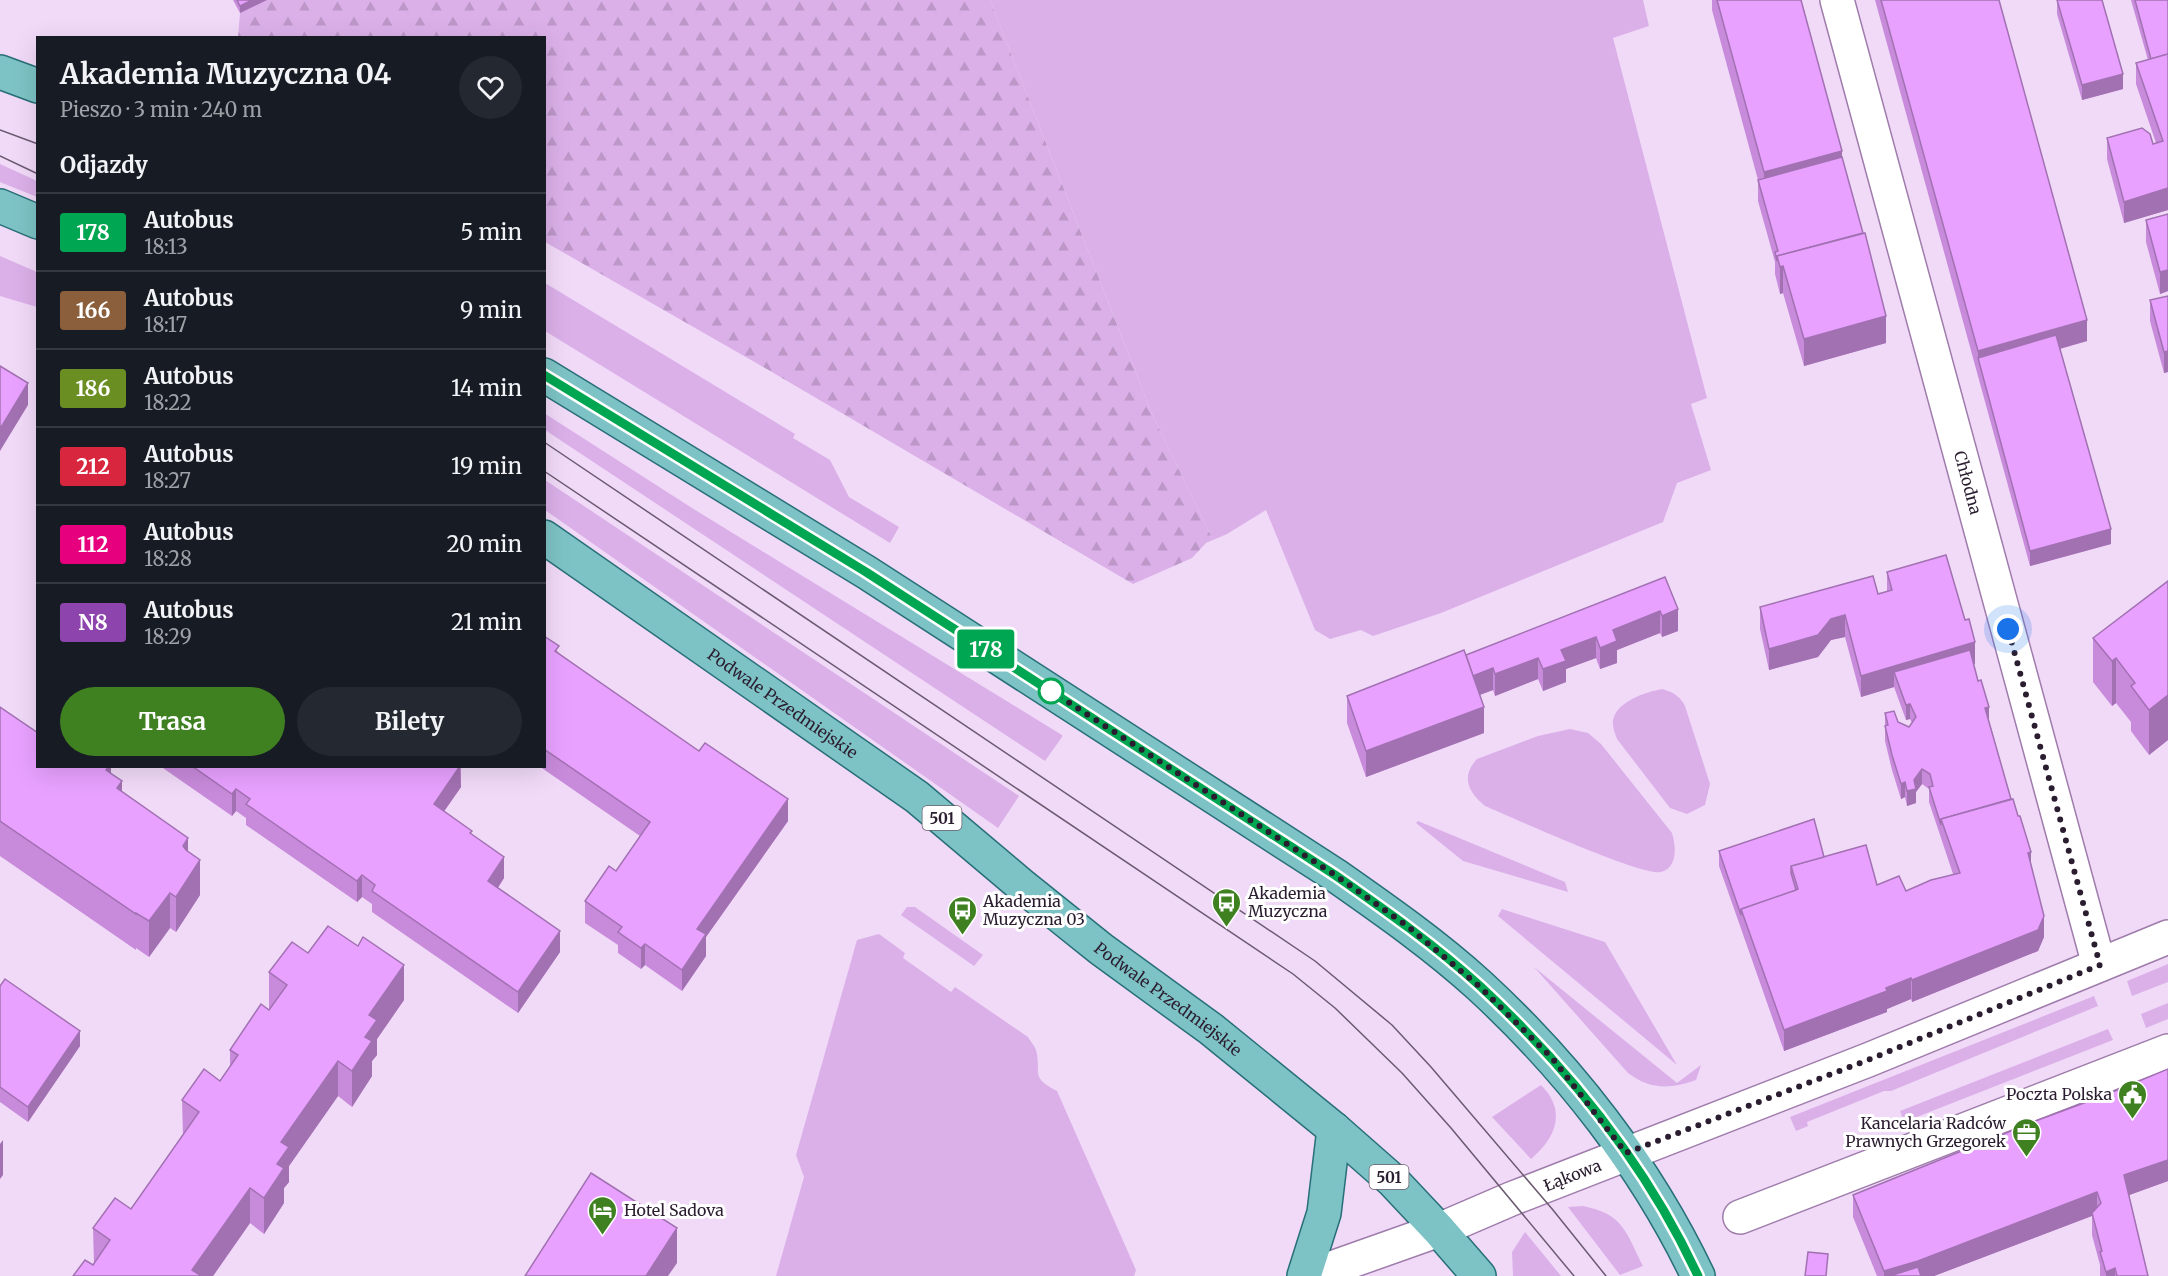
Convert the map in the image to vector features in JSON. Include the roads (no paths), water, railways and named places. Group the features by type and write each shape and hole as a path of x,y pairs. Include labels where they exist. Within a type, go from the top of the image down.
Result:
{"main road":[{"path":"0,72 36,85"},
{"path":"0,206 36,221"},
{"path":"546,376 886,585 1335,875 1406,925 1479,986 1552,1058 1626,1153 1666,1215 1698,1276"},
{"name":"Podwale Przedmiejskie","path":"546,538 917,796 1101,949 1211,1029 1334,1129 1392,1180 1479,1276"},
{"path":"1304,1276 1324,1213 1334,1129"}],"street":[{"name":"Chłodna","path":"1837,0 2100,965"},
{"name":"Łąkowa","path":"1309,1276 1439,1230 1626,1153 1868,1060 2168,937"},
{"path":"1740,1217 2168,1051"}],"tram line":[{"path":"0,130 36,143"},
{"path":"0,156 36,173"},
{"path":"546,443 1315,961 1392,1025 1431,1067 1606,1276"},
{"path":"546,472 1293,974 1335,1008 1402,1073 1451,1128 1574,1276"}],"place":[{"name":"Akademia Muzyczna","path":"1227,928"},
{"name":"Akademia Muzyczna 03","path":"962,936"},
{"name":"Poczta Polska","path":"2133,1120"},
{"name":"Kancelaria Radców Prawnych Grzegorek","path":"2027,1158"},
{"name":"Hotel Sadova","path":"603,1236"}]}
